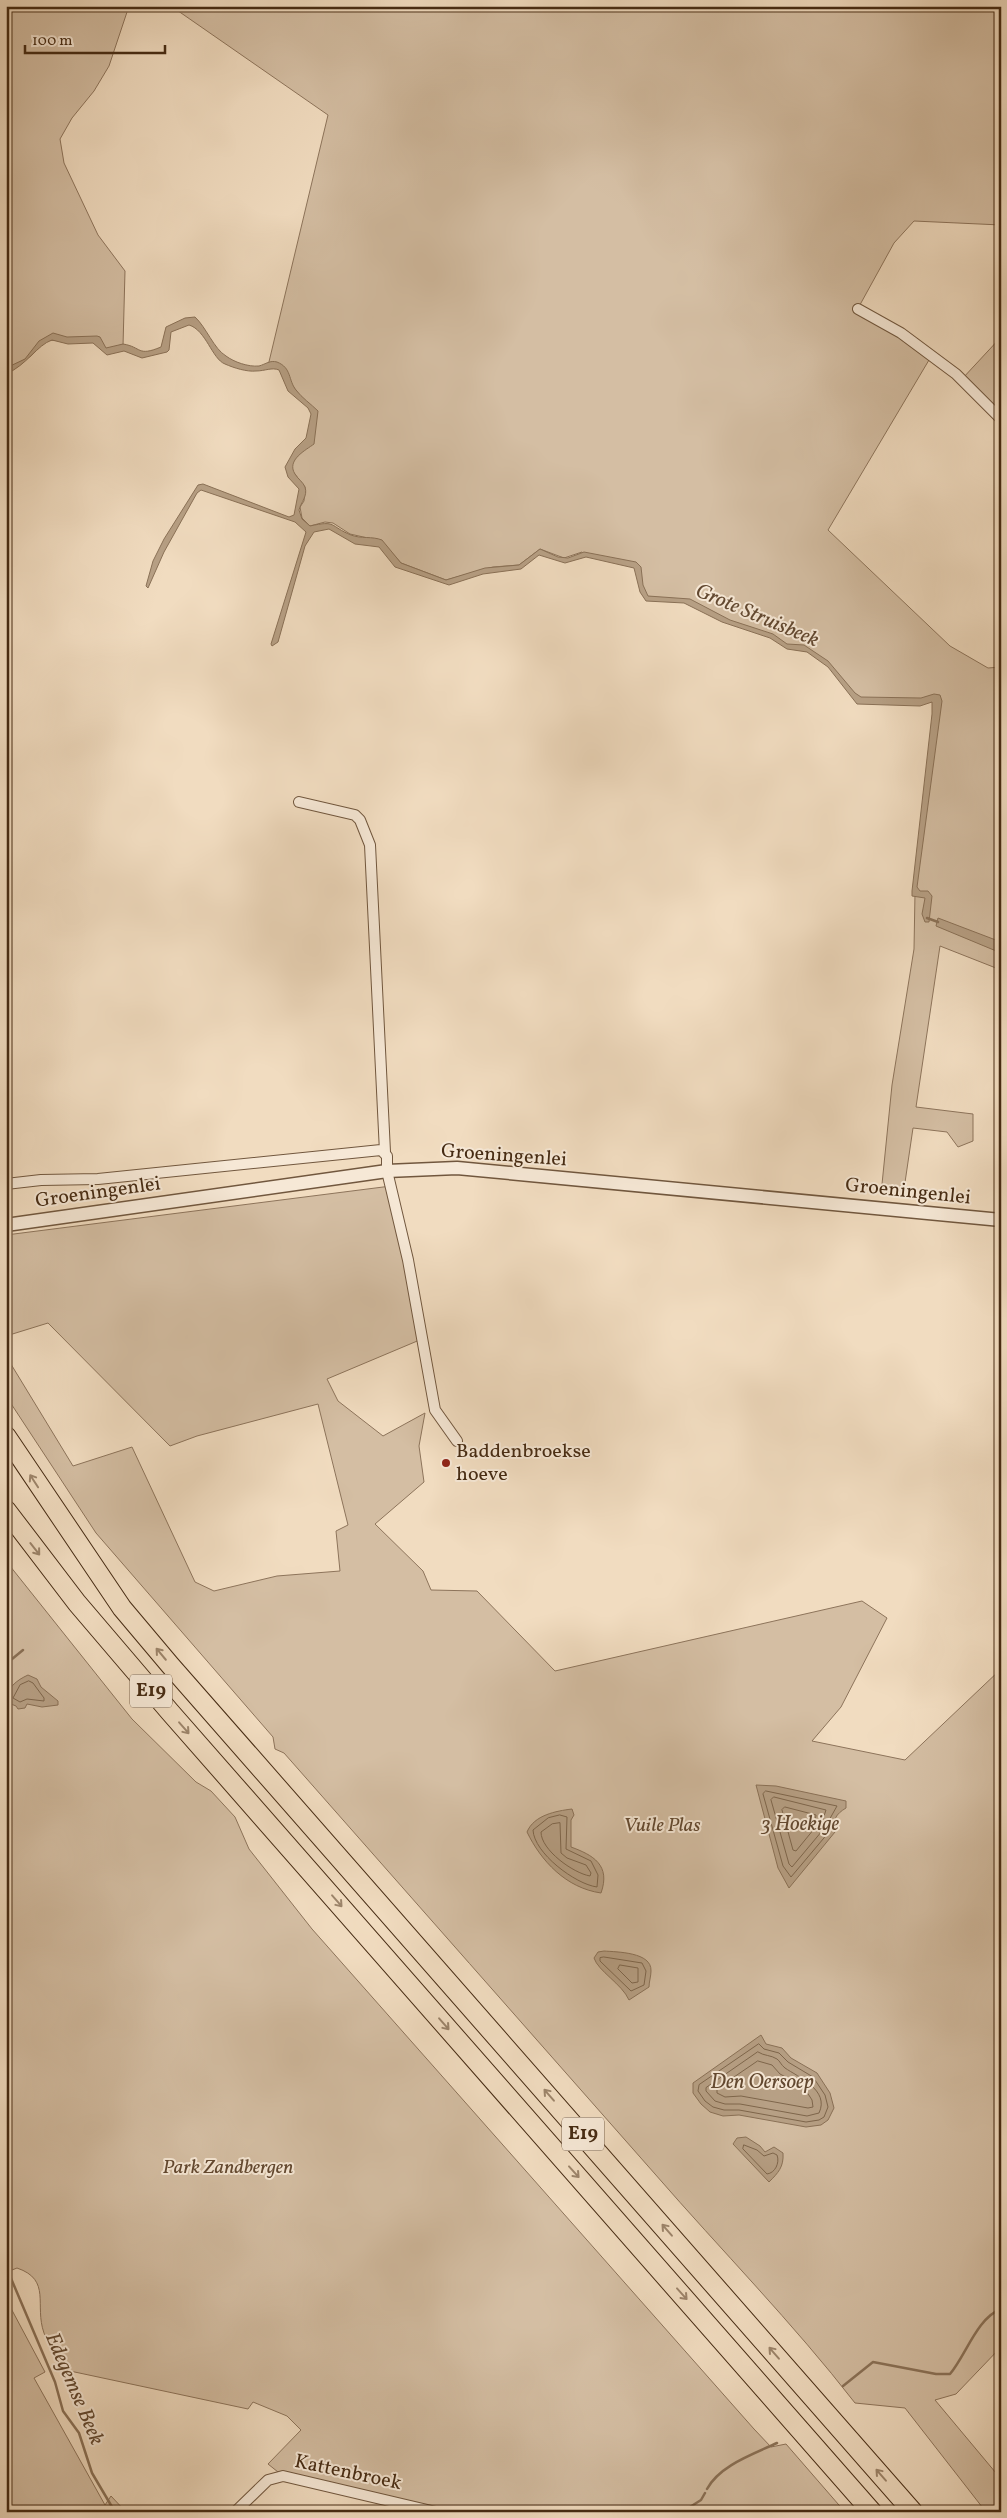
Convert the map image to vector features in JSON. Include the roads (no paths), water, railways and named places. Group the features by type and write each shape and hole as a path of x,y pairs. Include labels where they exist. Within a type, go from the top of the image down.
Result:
{"highway":[{"name":"E19","path":"6,1436 122,1608 170,1665 913,2512"},
{"name":"E19","path":"6,1510 77,1603 170,1712 872,2512"}],"street":[{"path":"858,309 901,333 956,374 1001,419"},
{"path":"299,802 355,815 360,820 370,845 387,1170 408,1260 435,1410 456,1441"},
{"path":"6,1184 41,1180 98,1179 344,1153 381,1150 385,1152"},
{"name":"Groeningenlei","path":"6,1225 387,1170 457,1168 1001,1220"},
{"name":"Kattenbroek","path":"235,2512 268,2480 283,2476 436,2512"}],"water":[{"path":"195,317 222,353 233,360 255,366 268,362 277,362 282,365 296,390 318,411 314,444 302,452 293,464 295,474 306,490 299,510 302,519 310,526 329,524 355,536 382,540 401,563 446,580 485,568 519,565 540,549 558,557 568,558 584,552 636,562 641,567 643,585 648,596 690,599 730,620 773,634 787,644 804,645 828,661 855,693 861,697 921,698 934,694 940,695 942,701 917,887 920,891 928,891 932,896 929,922 925,922 922,914 925,898 912,896 912,891 932,702 920,706 857,704 828,667 807,652 787,649 770,638 722,622 684,603 646,601 640,592 634,568 586,557 565,563 539,555 521,569 483,574 449,585 395,567 379,547 355,544 329,529 314,532 305,546 278,642 272,646 271,644 306,532 295,522 201,490 197,493 164,552 148,588 146,586 153,561 164,539 198,485 203,484 289,517 294,515 299,489 288,477 285,467 295,449 306,438 311,414 308,408 288,391 279,370 249,371 225,364 216,356 200,332 189,325 171,332 169,350 167,352 142,358 124,351 107,355 93,343 68,344 52,340 41,346 20,366 6,374 6,368 25,359 39,341 53,333 67,337 97,336 100,337 106,348 123,344 148,351 161,347 166,327 185,318"},
{"path":"938,918 1001,942 1001,953 936,926"},
{"path":"28,1675 37,1679 41,1687 58,1701 58,1705 42,1707 27,1704 25,1708 18,1709 16,1706 6,1702 6,1697 13,1685"},
{"name":"3 Hoekige","path":"756,1785 776,1786 846,1801 846,1808 837,1815 835,1832 789,1888 778,1868"},
{"path":"572,1809 574,1815 571,1820 571,1847 593,1858 602,1868 604,1875 601,1893 577,1885 556,1872 547,1863 527,1832 530,1826 540,1818"},
{"path":"598,1952 633,1954 646,1960 650,1965 651,1971 649,1987 629,2000 626,1994 596,1963 594,1958"},
{"name":"Den Oersoep","path":"761,2035 766,2044 782,2048 791,2058 817,2073 830,2093 834,2108 828,2120 821,2125 806,2127 739,2115 723,2116 710,2112 701,2104 693,2093 693,2083"},
{"path":"746,2137 760,2146 765,2152 774,2147 783,2153 780,2169 769,2182 733,2144 737,2138"}],"waterway":[{"name":"Grote Struisbeek","path":"927,918 938,922"},
{"path":"6,1664 23,1650"},
{"name":"Edegemse Beek","path":"10,2276 55,2382 63,2411 79,2433 92,2473 115,2512"},
{"name":"Edegemse Beek","path":"843,2386 873,2362 936,2374 950,2374 985,2320 1001,2309"},
{"name":"Edegemse Beek","path":"707,2489 720,2473 738,2461 777,2443"},
{"name":"Edegemse Beek","path":"682,2512 701,2500 705,2493"}],"place":[{"name":"Baddenbroekse hoeve","path":"446,1463"}],"park label":[{"name":"Vuile Plas","path":"662,1826"},
{"name":"Park Zandbergen","path":"228,2168"}]}
